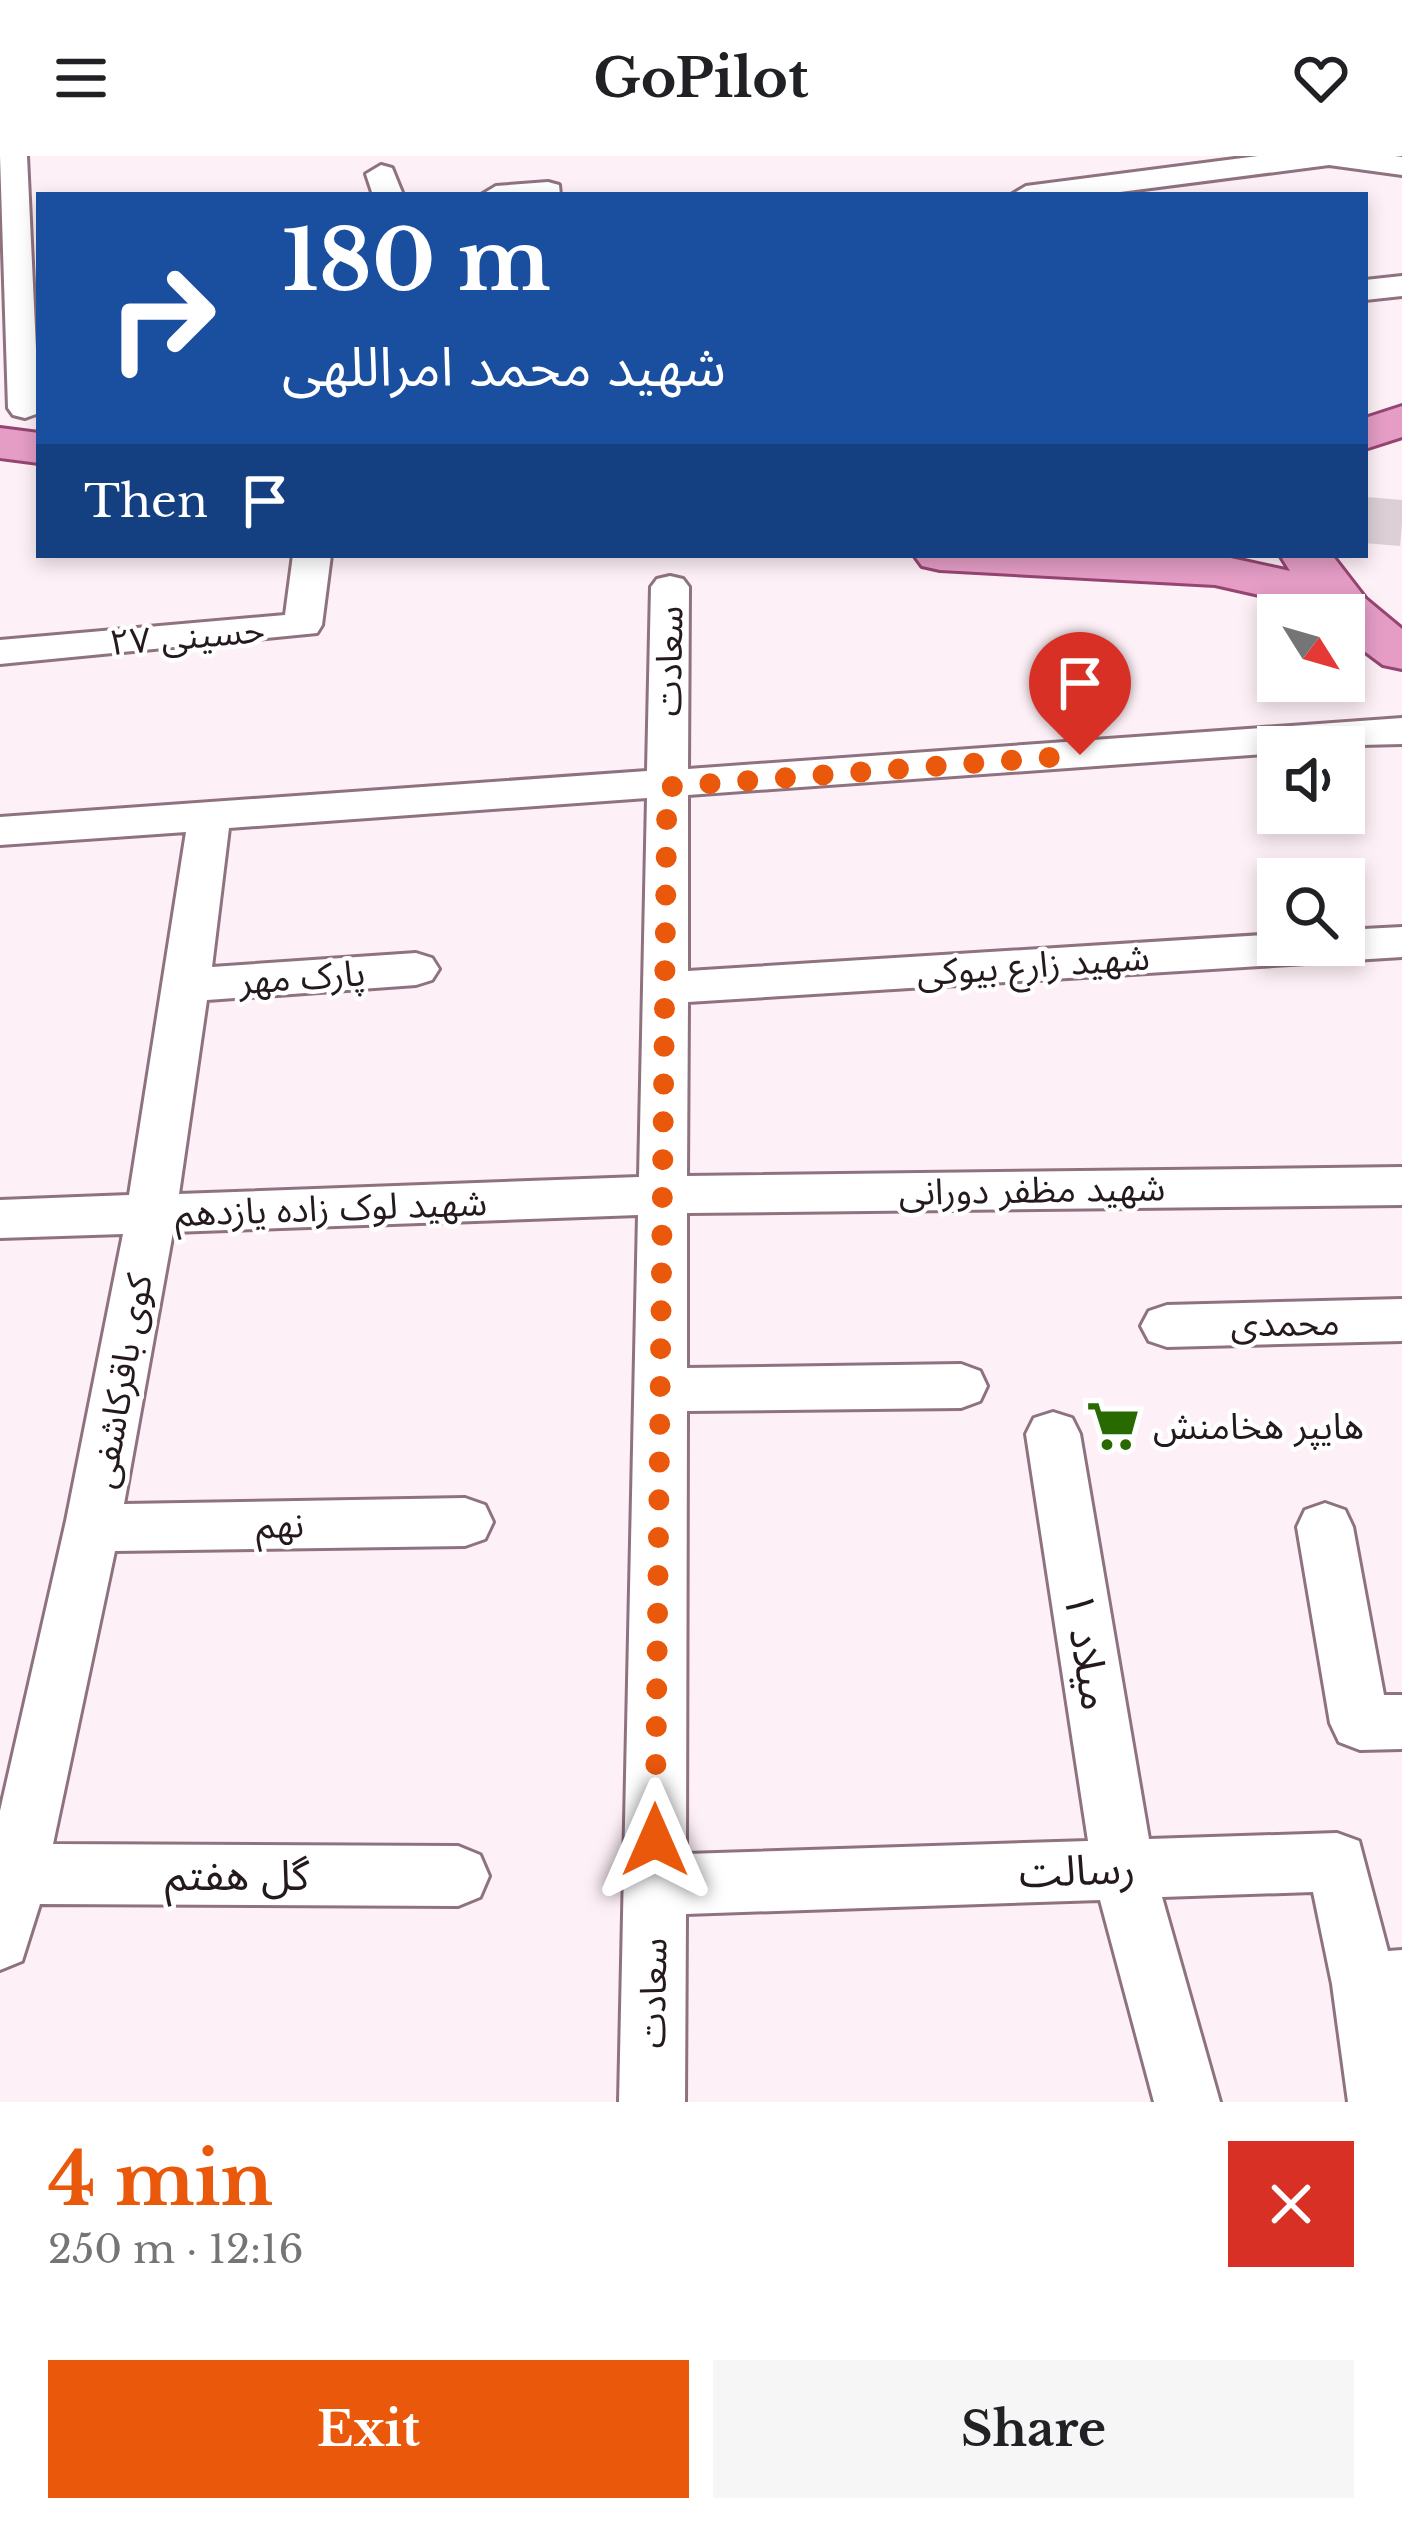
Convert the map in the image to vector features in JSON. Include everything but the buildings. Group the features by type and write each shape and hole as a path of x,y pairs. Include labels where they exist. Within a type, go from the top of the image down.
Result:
{"main road":[{"path":"1368,434 1402,419"},
{"path":"1062,558 1224,562 1317,575 1371,634 1402,653"}],"street":[{"path":"12,156 21,423"},
{"path":"1049,192 1329,156 1402,166"},
{"path":"532,160 548,192"},
{"path":"1368,290 1402,286"},
{"name":"حسینی ۲۷","path":"0,652 302,625 312,558"},
{"name":"سعادت","path":"652,2102 670,587"},
{"path":"0,831 1402,731"},
{"name":"کوی باقرکاشفی","path":"0,1939 94,1528 188,985 209,818"},
{"name":"شهید زارع بیوکی","path":"664,988 1402,942"},
{"name":"پارک مهر","path":"188,985 416,969"},
{"name":"شهید مظفر دورانی","path":"662,1195 1402,1186"},
{"name":"شهید لوک زاده یازدهم","path":"0,1219 662,1195"},
{"name":"محمدی","path":"1167,1326 1402,1320"},
{"path":"660,1390 961,1386"},
{"name":"میلاد ۱","path":"1053,1434 1124,1869 1187,2102"},
{"name":"نهم","path":"94,1528 465,1522"},
{"path":"1324,1527 1360,1723 1402,1722"},
{"name":"رسالت","path":"655,1885 1337,1862 1383,1983"},
{"name":"گل هفتم","path":"16,1874 458,1876"},
{"path":"1382,2102 1383,1983"}],"tunnel":[{"path":"1368,520 1402,523"}],"place":[{"name":"هایپر هخامنش","path":"1113,1426"}],"route":[{"path":"655,1840 667,787 1080,755"}]}
